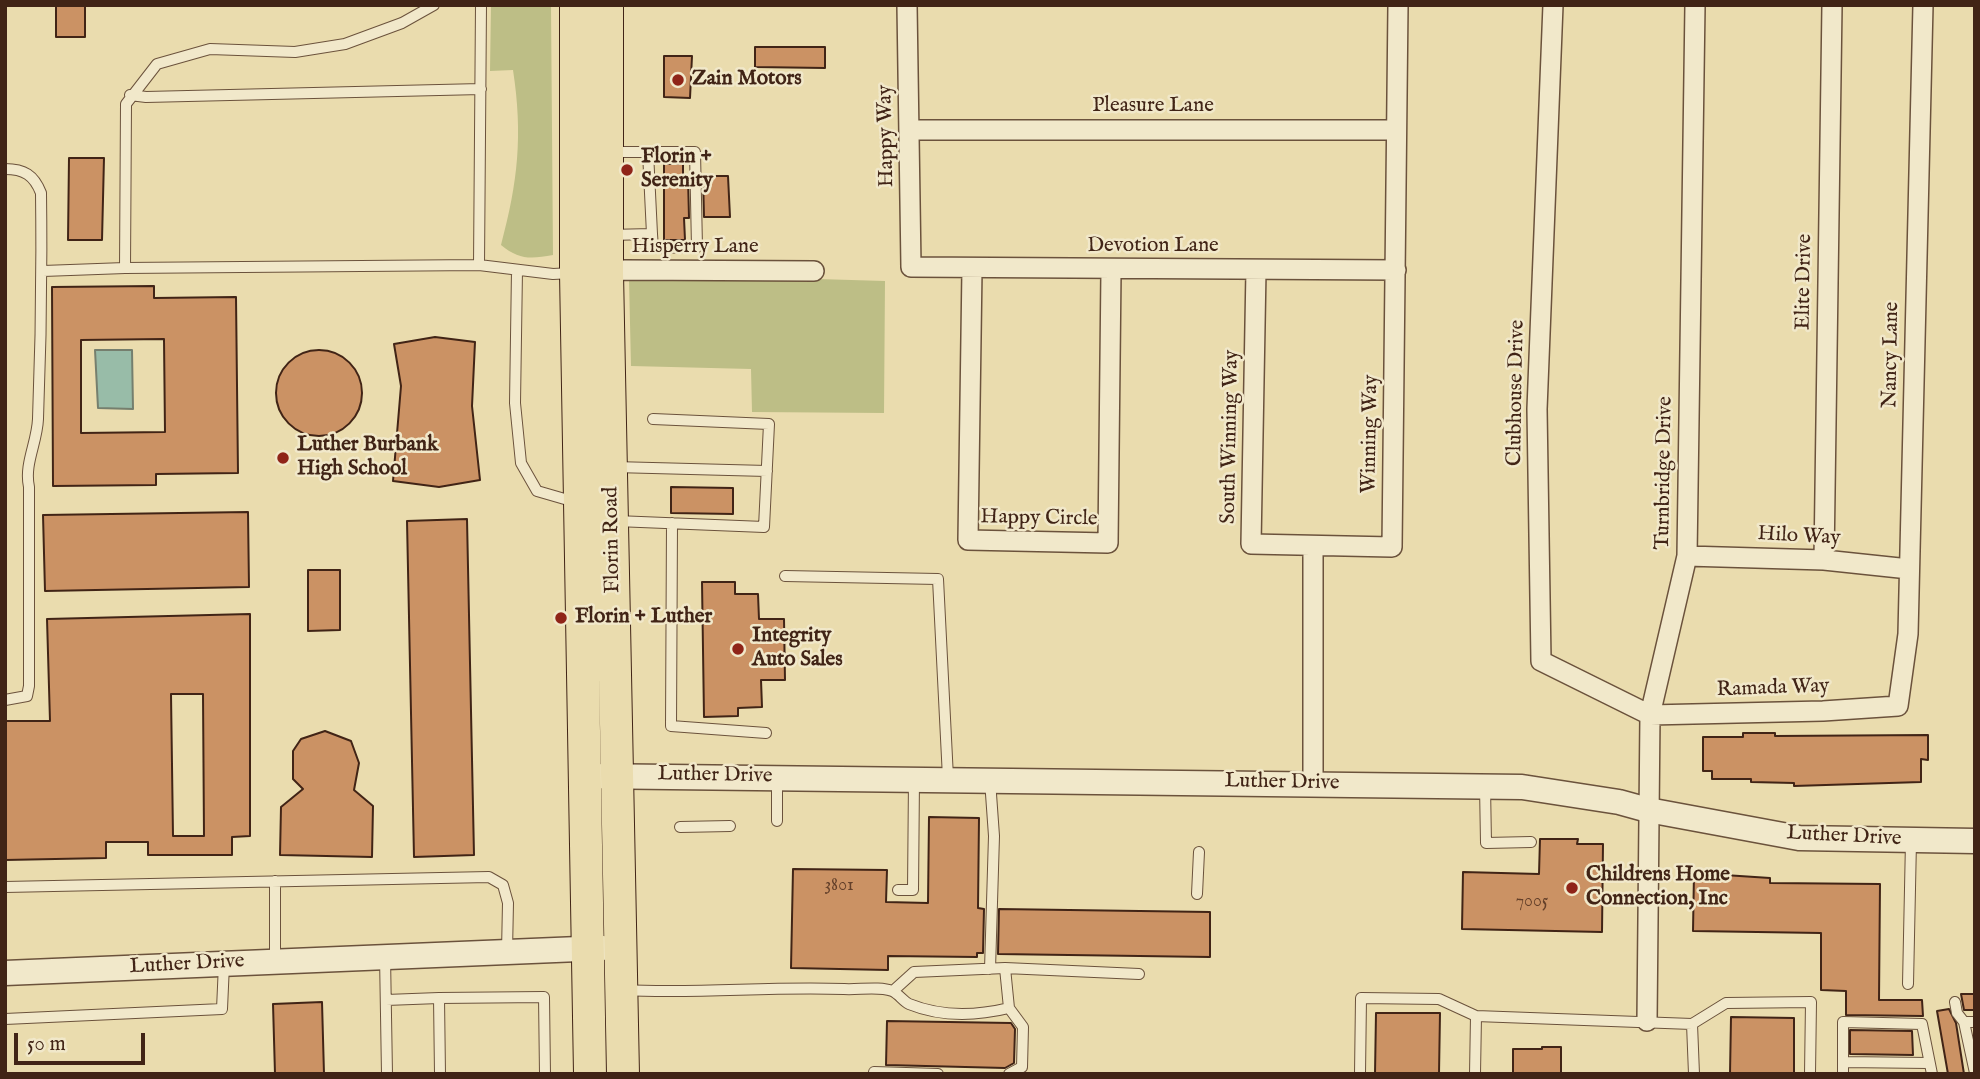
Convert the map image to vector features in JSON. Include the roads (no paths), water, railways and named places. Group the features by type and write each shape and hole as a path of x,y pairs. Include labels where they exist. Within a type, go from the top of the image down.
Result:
{"main road":[{"name":"Florin Road","path":"576,5 576,273 590,1074"},
{"name":"Florin Road","path":"607,5 607,273 623,1074"}],"street":[{"name":"Happy Way","path":"907,5 911,267"},
{"name":"Winning Way","path":"1313,547 1392,547 1398,5"},
{"name":"Clubhouse Drive","path":"1553,5 1537,409 1541,661 1650,715"},
{"name":"Turnbridge Drive","path":"1647,1021 1650,715 1687,556 1695,5"},
{"name":"Elite Drive","path":"1824,560 1832,5"},
{"name":"Nancy Lane","path":"1898,706 1908,634 1923,5"},
{"name":"Pleasure Lane","path":"910,130 1396,130"},
{"name":"Devotion Lane","path":"911,267 1111,271 1395,270"},
{"name":"Happy Circle","path":"972,269 968,540 1108,543 1111,271"},
{"name":"Hisperry Lane","path":"576,273 625,270 814,271"},
{"name":"South Winning Way","path":"1256,270 1251,544 1313,547"},
{"path":"1313,547 1313,783"},
{"name":"Hilo Way","path":"1687,556 1824,560 1909,569"},
{"name":"Ramada Way","path":"1650,715 1823,712 1898,706"},
{"name":"Luther Drive","path":"584,776 1485,786 1565,793 1799,838 1975,841"},
{"name":"Luther Drive","path":"5,973 621,947"}],"lane":[{"path":"125,268 126,104 130,95 157,64 210,50 295,52 345,44 402,23 434,5"},
{"path":"479,265 481,5"},
{"path":"130,95 146,97 481,89"},
{"path":"607,152 649,152 695,152 697,247 653,248 649,152"},
{"path":"5,169 27,172 36,180 41,192 43,271 37,442 26,471 29,487 29,686 27,696 5,700"},
{"path":"607,235 652,234"},
{"path":"43,271 479,265 553,274 576,273"},
{"path":"517,270 514,403 521,463 537,491 580,503"},
{"path":"612,521 764,527 769,424 653,419"},
{"path":"611,467 767,471"},
{"path":"672,523 671,726 766,733"},
{"path":"785,576 938,579 948,779"},
{"path":"777,777 777,821"},
{"path":"898,890 913,890 914,779"},
{"path":"990,779 994,835 990,970"},
{"path":"1485,786 1486,842 1531,842"},
{"path":"680,827 730,826"},
{"path":"1908,984 1911,840"},
{"path":"1197,894 1199,852"},
{"path":"5,887 489,877 503,885 508,903 507,951"},
{"path":"275,881 275,961"},
{"path":"384,956 387,1074"},
{"path":"5,1019 222,1009 223,963"},
{"path":"1005,968 1009,1008 1023,1027 1022,1068 1009,1074"},
{"path":"893,991 914,971 1005,968 1139,974"},
{"path":"621,990 676,992 772,986 893,991 905,1002 934,1014 988,1013 1009,1008"},
{"path":"386,1000 544,997 545,1074"},
{"path":"439,998 440,1074"},
{"path":"1360,1074 1360,998 1439,999 1476,1016 1692,1024 1726,1003 1811,1002 1810,1074"},
{"path":"1955,1002 1957,1013 1969,1022 1974,1066"},
{"path":"1475,1074 1476,1016"},
{"path":"1843,1062 1931,1068 1922,1024 1843,1022 1843,1062 1843,1074"},
{"path":"1692,1024 1694,1074"},
{"path":"874,1072 937,1074"}],"place":[{"name":"Zain Motors","path":"678,80"},
{"name":"Florin + Serenity","path":"627,170"},
{"name":"Luther Burbank High School","path":"283,458"},
{"name":"Florin + Luther","path":"561,618"},
{"name":"Integrity Auto Sales","path":"738,649"},
{"name":"Childrens Home Connection, Inc","path":"1572,888"}]}
